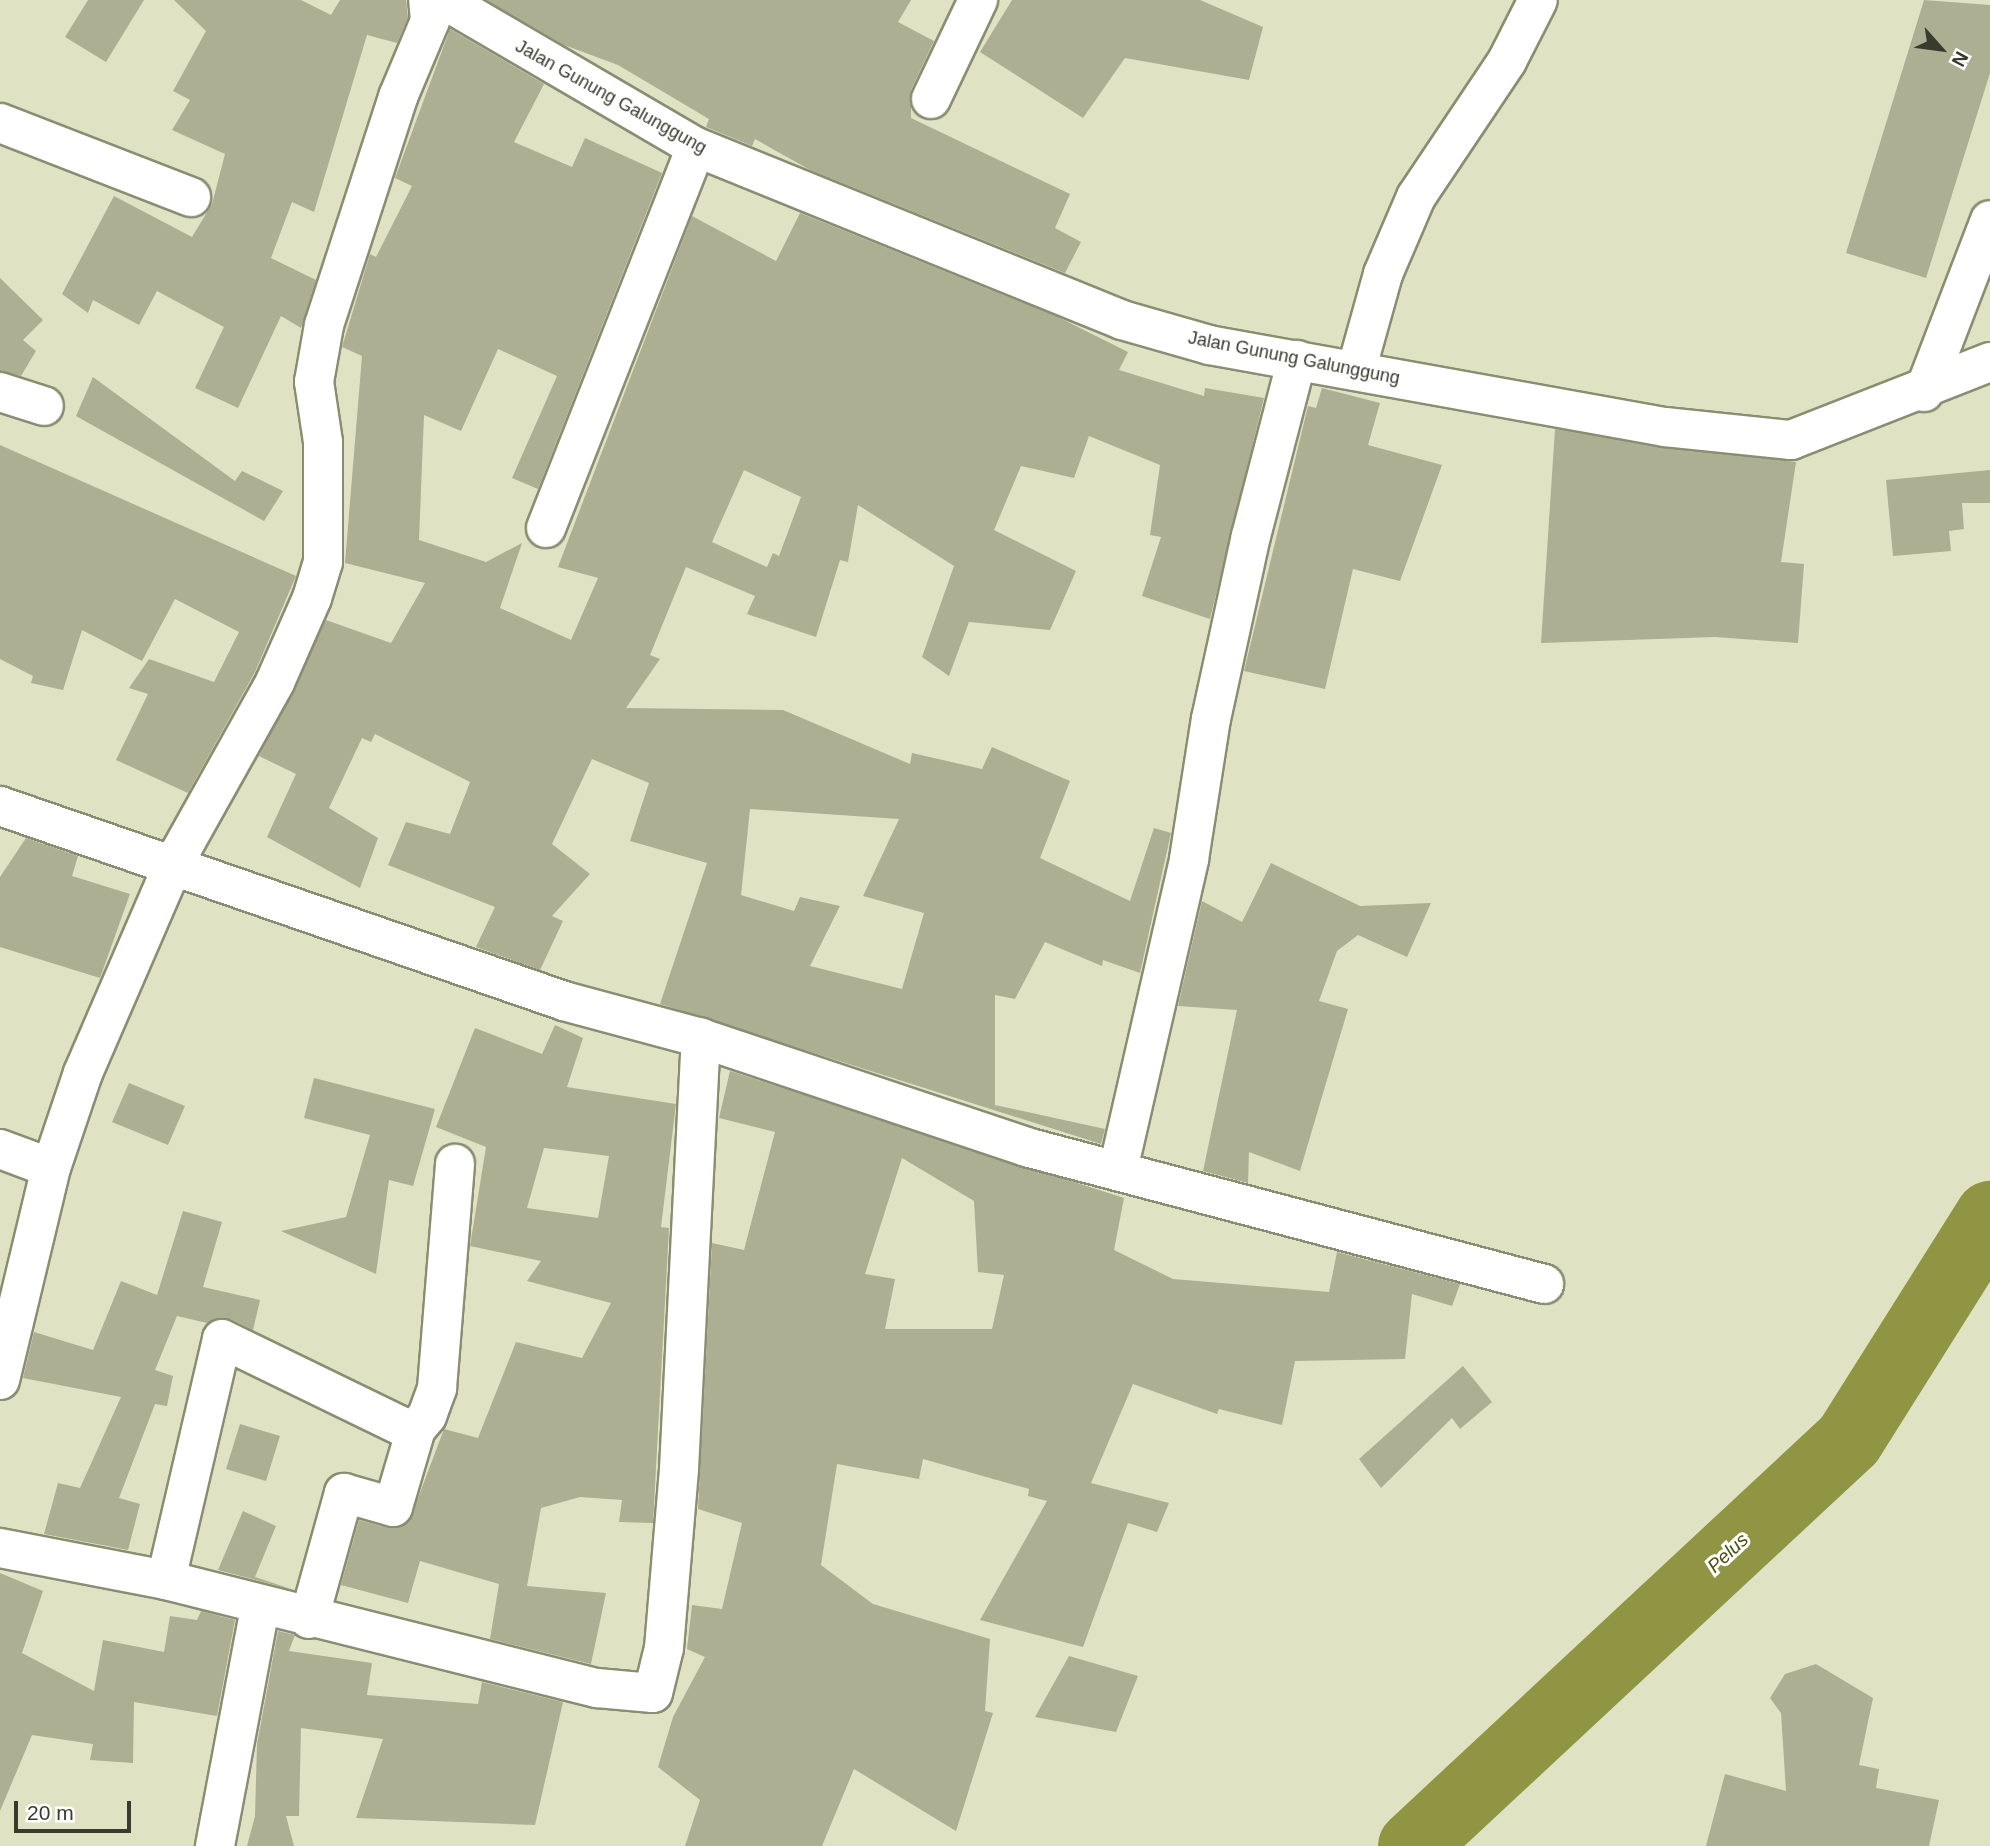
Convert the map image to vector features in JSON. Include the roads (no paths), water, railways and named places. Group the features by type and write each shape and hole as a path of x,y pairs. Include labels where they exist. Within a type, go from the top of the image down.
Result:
{"street":[{"path":"0,1380 51,1168 83,1073 174,863 275,682 312,597 323,562 323,442 314,382 324,325 398,97 430,21 428,0"},
{"name":"Jalan Gunung Galunggung","path":"444,0 696,147 1122,320 1297,360 1665,427 1791,440 1924,392 1990,362"},
{"path":"931,99 978,0"},
{"path":"1356,371 1383,274 1416,197 1507,61 1538,0"},
{"path":"0,123 191,197"},
{"path":"546,528 696,147"},
{"path":"1924,392 1990,220"},
{"path":"1118,1170 1189,859 1251,536 1297,360"},
{"path":"0,392 44,406"},
{"path":"0,806 174,863 538,992 701,1038 1026,1147 1544,1284"},
{"path":"0,1548 166,1580 260,1608 597,1688 653,1693 664,1648 679,1469 701,1038"},
{"path":"0,1149 51,1168"},
{"path":"309,1619 344,1493 393,1507 416,1429 437,1388 455,1164"},
{"path":"166,1580 222,1339 416,1429"},
{"path":"215,1846 260,1608"}],"waterway":[{"name":"Pelus","path":"1413,1846 1849,1440 1990,1216"}]}
